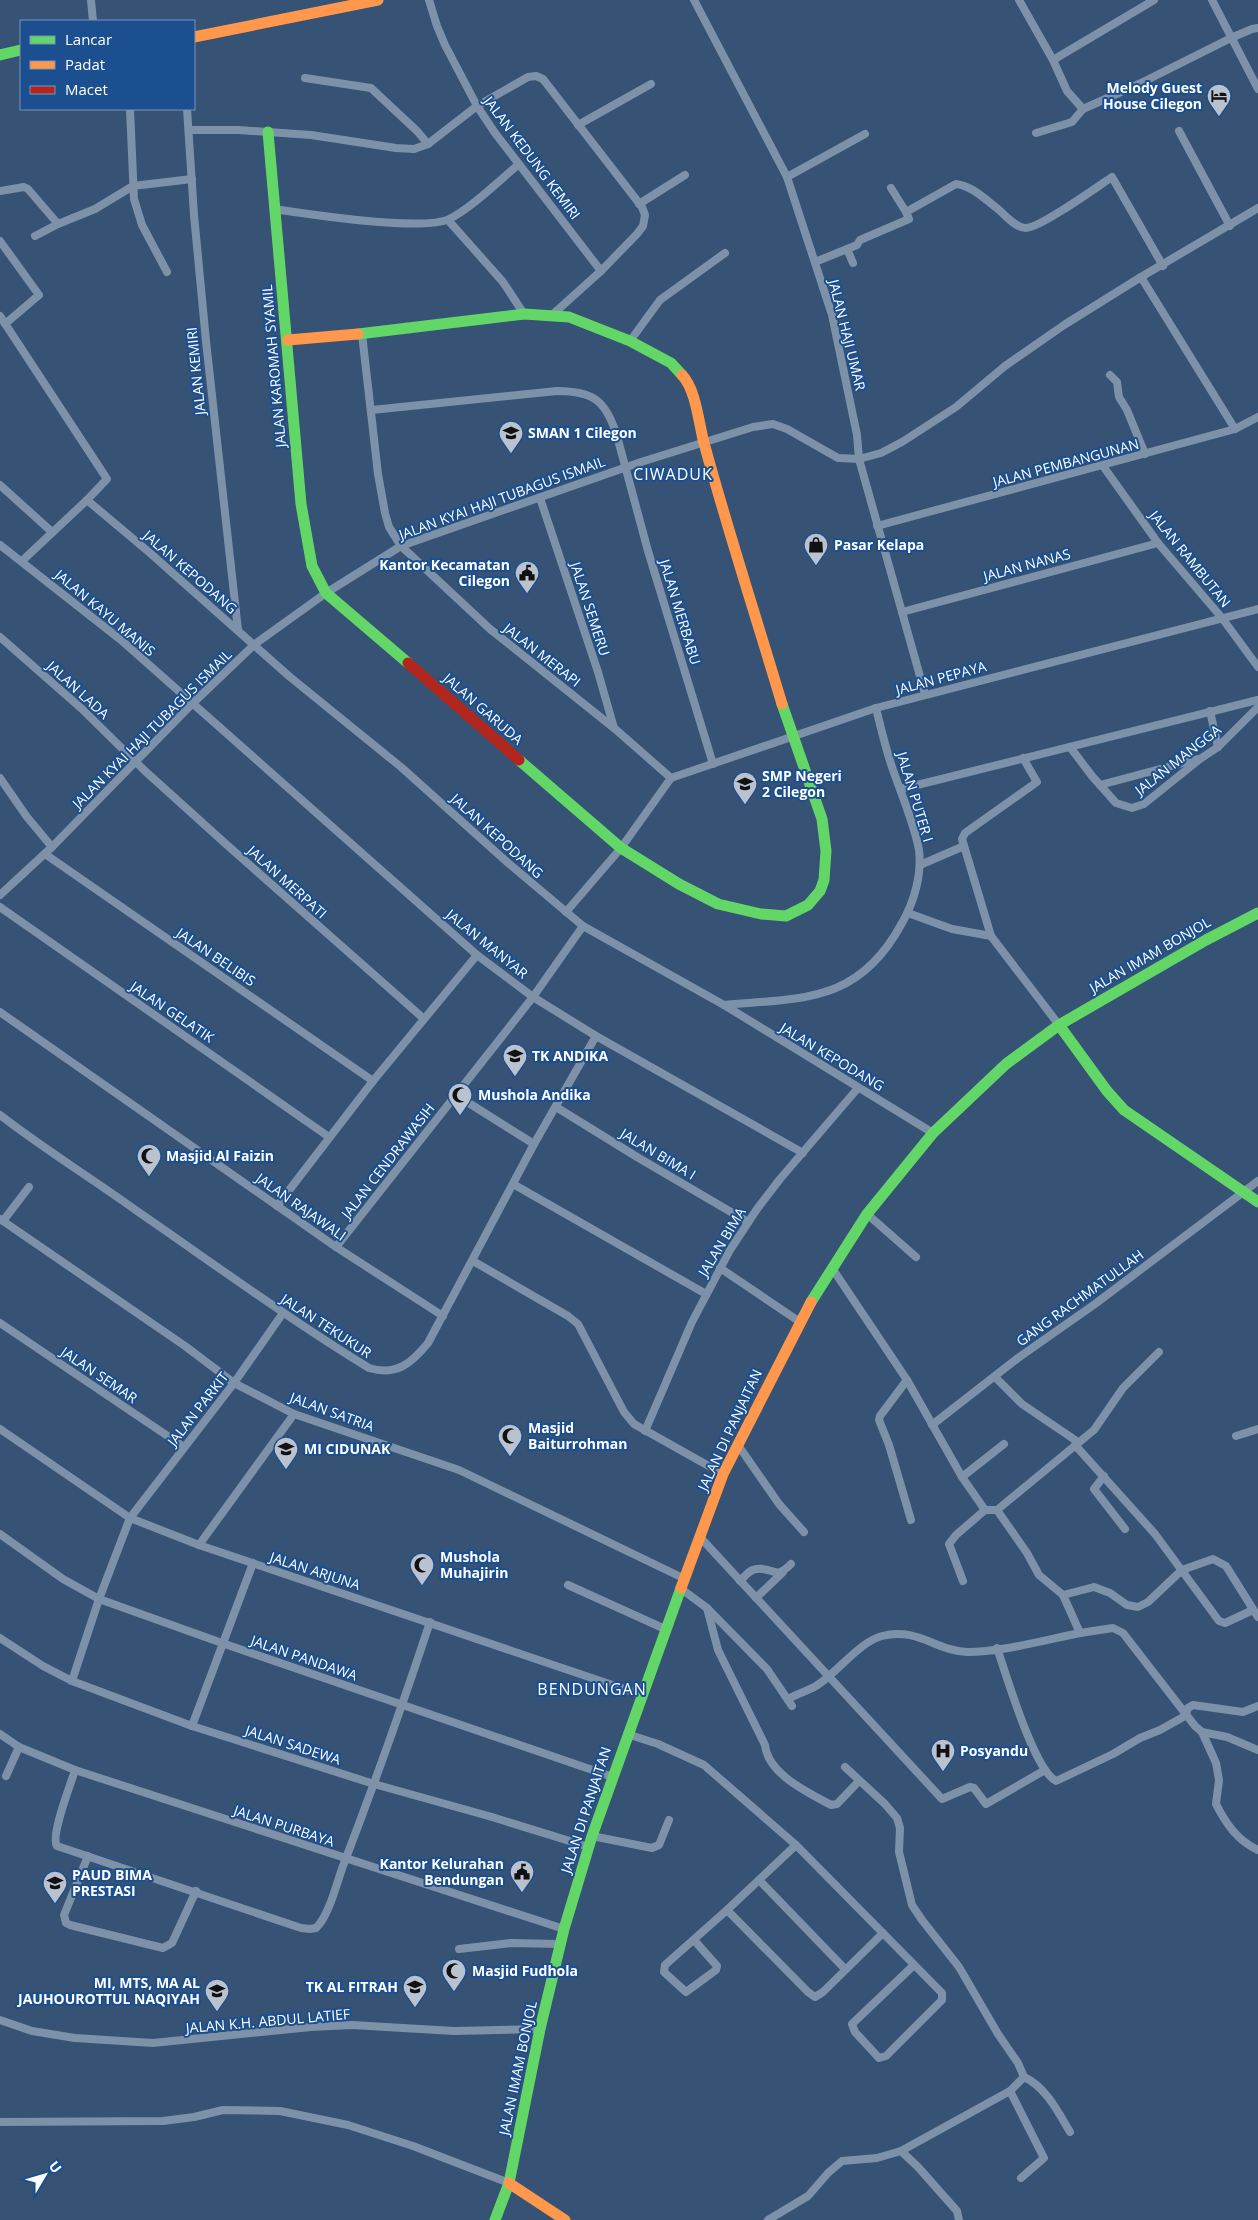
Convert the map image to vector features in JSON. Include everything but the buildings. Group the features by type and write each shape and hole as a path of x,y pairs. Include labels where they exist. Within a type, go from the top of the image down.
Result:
{"street":[{"path":"91,0 93,20"},
{"path":"195,37 378,0"},
{"name":"JALAN KEDUNG KEMIRI","path":"429,0 444,45 477,106 601,270"},
{"name":"JALAN HAJI UMAR","path":"694,0 787,177 832,315 857,435 860,459 925,694"},
{"path":"1019,0 1053,60 1067,91 1083,109"},
{"path":"1053,60 1154,0"},
{"path":"1212,0 1258,90"},
{"path":"1036,133 1072,122 1083,109 1141,84 1230,38 1258,28"},
{"path":"0,55 20,50"},
{"path":"189,130 311,135 414,149 428,144 477,106 528,77 536,76 544,79 639,204 645,215 643,226 601,270 552,315"},
{"path":"305,78 371,88 417,131 428,144"},
{"path":"578,125 651,84"},
{"path":"130,110 134,199 142,225 167,272"},
{"name":"JALAN KEMIRI","path":"187,110 205,332 238,630"},
{"path":"1179,131 1230,226"},
{"name":"JALAN KAROMAH SYAMIL","path":"268,132 302,504 312,566 318,581 326,593"},
{"path":"787,177 865,134"},
{"path":"274,209 352,219 416,223 448,220 519,164"},
{"path":"639,204 685,175"},
{"path":"906,212 956,184 963,185 977,192 1020,227 1031,228 1112,177 1163,266"},
{"path":"35,236 58,224 95,209 133,186 192,179"},
{"path":"0,192 24,187 28,189 58,224"},
{"path":"814,262 857,245 860,240 909,219 891,188"},
{"path":"860,459 880,453 929,425 956,407 1005,366 1064,325 1258,208"},
{"path":"448,220 503,282 524,314"},
{"path":"0,241 39,295 5,324"},
{"path":"847,249 853,263"},
{"path":"630,341 660,300 725,253"},
{"path":"1141,277 1235,429"},
{"name":"JALAN GARUDA","path":"288,340 468,323 524,314 552,315 570,317 630,341 671,363 687,380 704,443 786,715 822,819 826,851 824,880 820,891 802,909 786,916 761,914 718,904 701,896 621,848 326,593"},
{"path":"0,316 107,479 22,561"},
{"name":"JALAN MERAPI","path":"362,334 378,474 385,513 389,528 401,546 490,630 614,728 671,778"},
{"path":"1110,374 1117,382 1118,397 1146,454"},
{"name":"JALAN MERBABU","path":"372,410 556,391 584,393 604,405 612,418 648,551 713,764"},
{"name":"JALAN PEMBANGUNAN","path":"877,526 1235,429 1258,417"},
{"name":"JALAN KYAI HAJI TUBAGUS ISMAIL","path":"0,896 45,854 192,704 255,644 326,593 401,546 626,467 753,427 773,424 787,429 838,458 860,459"},
{"name":"JALAN RAMBUTAN","path":"1103,466 1158,542 1222,618 1258,668"},
{"path":"0,485 52,532"},
{"name":"JALAN SEMERU","path":"540,498 595,663 614,728"},
{"name":"JALAN KEPODANG","path":"87,500 255,644 290,677 401,766 583,926 724,1005 933,1133"},
{"name":"JALAN NANAS","path":"902,612 1158,542"},
{"name":"JALAN KAYU MANIS","path":"0,544 120,640 192,704"},
{"name":"JALAN PEPAYA","path":"671,778 876,708 1258,609"},
{"name":"JALAN LADA","path":"0,638 82,709 137,762"},
{"path":"901,789 1258,700"},
{"name":"JALAN MANYAR","path":"192,704 477,955 533,996 596,1036 804,1153"},
{"name":"JALAN MANGGA","path":"1070,747 1116,803 1132,808 1139,806 1164,790 1200,758 1218,746 1258,707"},
{"name":"JALAN PUTER I","path":"724,1005 807,997 836,989 859,976 879,958 889,947 908,913 920,865 914,832 876,708"},
{"path":"1210,711 1218,746"},
{"path":"1023,758 1037,782 963,835 964,846 991,936 1107,1091 1124,1110 1258,1202"},
{"path":"1100,785 1200,758"},
{"name":"JALAN MERPATI","path":"137,762 227,845 423,1018"},
{"path":"0,778 52,847"},
{"path":"566,912 621,848 671,778"},
{"path":"920,865 964,846"},
{"name":"JALAN BELIBIS","path":"45,854 373,1081"},
{"name":"JALAN GELATIK","path":"0,907 329,1137"},
{"path":"908,913 952,929 991,936"},
{"name":"JALAN IMAM BONJOL","path":"1059,1025 1198,944 1258,913"},
{"name":"JALAN CENDRAWASIH","path":"336,1247 533,996 583,926"},
{"path":"277,1206 423,1018 477,955"},
{"name":"JALAN RAJAWALI","path":"0,1012 336,1247 443,1316"},
{"name":"JALAN DI PANJAITAN","path":"564,1930 590,1842 627,1734 723,1474 800,1322 867,1214 933,1133 961,1104 1006,1064 1059,1025"},
{"name":"JALAN TEKUKUR","path":"0,1115 40,1146 136,1210 283,1313 369,1368 383,1372 393,1371 420,1353 428,1343 512,1184 596,1036"},
{"name":"JALAN BIMA","path":"645,1431 706,1294 748,1222 780,1179 858,1088"},
{"path":"456,1095 534,1144"},
{"name":"JALAN BIMA I","path":"556,1107 748,1222"},
{"name":"GANG RACHMATULLAH","path":"932,1425 1018,1358 1095,1304 1258,1182"},
{"path":"512,1184 706,1294"},
{"path":"1,1220 29,1187"},
{"path":"867,1214 916,1257"},
{"name":"JALAN SATRIA","path":"1,1220 186,1346 234,1383 294,1414 459,1470 682,1583 755,1656 790,1702 829,1676"},
{"path":"473,1261 568,1316 578,1324 624,1412 634,1424 723,1474"},
{"path":"720,1268 800,1322"},
{"path":"832,1268 908,1380 962,1477 985,1510"},
{"name":"JALAN PARKIT","path":"72,1681 99,1599 130,1518 234,1383 283,1313"},
{"name":"JALAN SEMAR","path":"0,1323 184,1447"},
{"path":"963,1581 949,1544 956,1535 985,1510 997,1510 1097,1426 1123,1388 1159,1352"},
{"path":"995,1377 1022,1404 1076,1444 1154,1534 1222,1622 1232,1620 1253,1610"},
{"path":"908,1380 880,1416 879,1420 889,1445 911,1520"},
{"path":"199,1545 294,1414"},
{"name":"JALAN ARJUNA","path":"0,1429 130,1518 199,1545 642,1695"},
{"path":"1236,1436 1258,1429"},
{"path":"962,1477 1004,1444"},
{"path":"738,1445 779,1504 804,1532"},
{"path":"1104,1476 1094,1489 1125,1529"},
{"path":"997,1510 1027,1553 1039,1575 1063,1595 1080,1633"},
{"name":"JALAN PANDAWA","path":"0,1534 63,1579 99,1599 613,1777"},
{"path":"699,1536 942,1799 970,1787 974,1788 986,1804 1045,1770"},
{"path":"1063,1595 1094,1587 1110,1593 1127,1605 1138,1607 1148,1602 1182,1570 1214,1559 1226,1566 1258,1617"},
{"path":"192,1726 253,1563"},
{"path":"756,1598 791,1564"},
{"path":"740,1581 750,1571 757,1569 782,1572"},
{"path":"568,1585 665,1628"},
{"path":"707,1608 718,1650 765,1745 768,1759 780,1774 830,1804 837,1804 859,1781"},
{"path":"75,1770 57,1829 55,1843 60,1847 310,1929 320,1924 346,1860 403,1705 430,1622"},
{"path":"829,1676 870,1641 894,1634 916,1636 950,1649 966,1652 1109,1628 1120,1630 1146,1660 1185,1716 1202,1732 1218,1771 1219,1785 1216,1804 1238,1837 1245,1844 1258,1850"},
{"name":"JALAN SADEWA","path":"0,1638 43,1666 72,1681 192,1726 374,1784 492,1817 590,1842 652,1848 659,1845 664,1838 669,1820"},
{"path":"997,1648 1028,1735 1048,1776 1056,1781 1113,1754 1140,1738 1160,1730 1185,1716 1188,1708 1193,1705 1243,1712 1258,1706"},
{"path":"1202,1732 1227,1737 1258,1750"},
{"name":"JALAN PURBAYA","path":"0,1734 19,1747 75,1770 564,1930"},
{"path":"627,1734 665,1747 704,1765 796,1845 940,1990 943,1998 886,2056 879,2058 855,2032 852,2024 914,1965"},
{"path":"6,1776 19,1747"},
{"path":"845,1767 885,1804 897,1818 900,1828 899,1852 912,1905 959,1967 998,2034 1018,2063 1024,2077 1033,2081 1042,2090 1070,2132"},
{"path":"694,1940 717,1966 716,1970 686,1992 663,1969 665,1965 796,1845"},
{"path":"88,1856 64,1915 66,1923 70,1925 163,1948 172,1943 196,1891"},
{"path":"758,1880 846,1969"},
{"path":"727,1910 812,1996 818,1996 882,1933"},
{"name":"JALAN IMAM BONJOL","path":"496,2220 509,2183 540,2029 564,1930"},
{"path":"459,1949 511,1943 560,1944"},
{"name":"JALAN K.H. ABDUL LATIEF","path":"0,2020 32,2031 75,2038 153,2042 352,2025 454,2031 540,2029"},
{"path":"768,2220 808,2196 828,2173 842,2161 877,2158 901,2151 1010,2091 1024,2077"},
{"path":"1010,2091 1044,2158 1021,2178"},
{"path":"0,2122 164,2121 194,2117 223,2110 280,2111 348,2125 413,2146 509,2183 565,2220"},
{"path":"901,2151 922,2171 957,2211 959,2220"}],"traffic: fast":[{"path":"0,55 20,50"},
{"path":"268,132 301,504 312,566 326,593 408,663"},
{"path":"358,334 524,314 569,317 630,341 671,363 682,375"},
{"path":"519,760 621,848 679,884 718,904 761,914 786,916 808,905 820,891 824,880 826,851 822,819 782,704"},
{"path":"811,1302 867,1214 933,1133 1006,1064 1059,1025 1206,940 1258,913"},
{"path":"1059,1025 1107,1091 1124,1110 1258,1202"},
{"path":"495,2220 509,2183 540,2029 564,1929 592,1836 681,1588"}],"traffic: slow":[{"path":"195,37 378,0"},
{"path":"288,340 358,334"},
{"path":"682,375 687,381 694,398 713,476 782,704"},
{"path":"681,1588 723,1474 811,1302"},
{"path":"509,2183 565,2220"}],"traffic: jam":[{"path":"408,663 519,760"}],"place":[{"name":"Melody Guest House Cilegon","path":"1219,117"},
{"name":"SMAN 1 Cilegon","path":"511,454"},
{"name":"Pasar Kelapa","path":"816,566"},
{"name":"Kantor Kecamatan Cilegon","path":"527,594"},
{"name":"SMP Negeri 2 Cilegon","path":"745,805"},
{"name":"TK ANDIKA","path":"515,1077"},
{"name":"Mushola Andika","path":"460,1116"},
{"name":"Masjid Al Faizin","path":"149,1177"},
{"name":"Masjid Baiturrohman","path":"510,1457"},
{"name":"MI CIDUNAK","path":"286,1470"},
{"name":"Mushola Muhajirin","path":"422,1586"},
{"name":"Posyandu","path":"943,1772"},
{"name":"Kantor Kelurahan Bendungan","path":"522,1893"},
{"name":"PAUD BIMA PRESTASI","path":"55,1904"},
{"name":"Masjid Fudhola","path":"454,1992"},
{"name":"TK AL FITRAH","path":"415,2008"},
{"name":"MI, MTS, MA AL JAUHOUROTTUL NAQIYAH","path":"217,2012"}],"district":[{"name":"CIWADUK","path":"673,474"},
{"name":"BENDUNGAN","path":"592,1689"}]}
